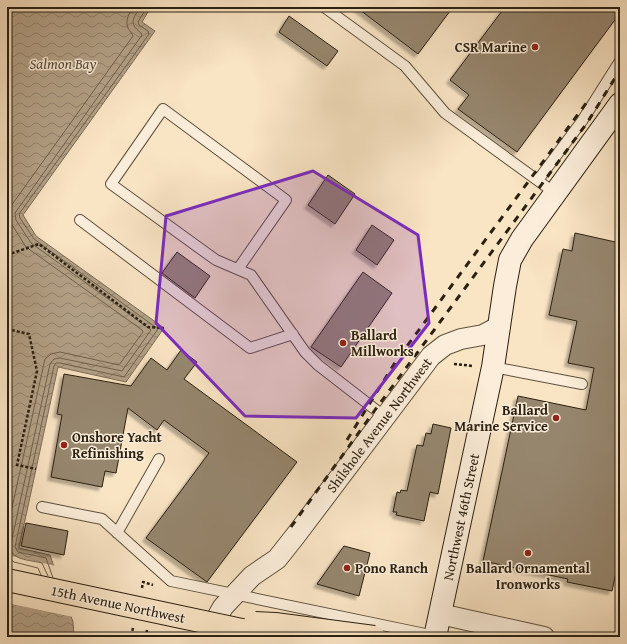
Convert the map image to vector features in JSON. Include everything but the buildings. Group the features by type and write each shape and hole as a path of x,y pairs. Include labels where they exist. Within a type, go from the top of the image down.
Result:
{"main road":[{"name":"15th Avenue Northwest","path":"7,580 200,628 275,637"},
{"path":"200,628 275,624 374,637"},
{"path":"200,628 239,637"}],"street":[{"path":"500,326 510,260 555,193 618,111"},
{"name":"Northwest 46th Street","path":"435,637 493,367 500,326"},
{"name":"Shilshole Avenue Northwest","path":"200,628 223,607 252,576 277,559 431,356 445,346 461,339 483,335 500,326"},
{"path":"440,614 544,637"}],"lane":[{"path":"324,7 405,66 445,113 555,193"},
{"path":"538,180 582,121 620,61"},
{"path":"238,269 286,200 163,109 111,184 216,260 251,275 305,352 318,365 385,417"},
{"path":"80,220 250,348 293,334"},
{"path":"493,367 582,384"},
{"path":"117,533 158,459"},
{"path":"42,507 102,519 171,581 435,637"}],"path":[{"path":"7,255 40,244 148,327 164,328"},
{"path":"7,329 30,334 38,371 17,465 36,469"},
{"path":"142,588 143,582 157,586"},
{"path":"133,628 131,636 136,637"}],"highlighted area":[{"path":"313,171 418,235 429,323 356,418 245,416 156,323 166,216"}],"water":[{"name":"Salmon Bay","path":"7,7 151,7 142,22 155,31 23,215 36,236 164,328 126,382 58,367 19,548 50,555 73,622 74,637 7,637"}],"pier":[{"path":"7,555 56,566 73,617 7,603"}],"railway":[{"path":"291,527 375,410 587,123 620,70"},
{"path":"347,440 396,361 590,98"}],"place":[{"name":"CSR Marine","path":"535,47"},
{"name":"Ballard Millworks","path":"343,343"},
{"name":"Ballard Marine Service","path":"556,418"},
{"name":"Onshore Yacht Refinishing","path":"64,445"},
{"name":"Ballard Ornamental Ironworks","path":"528,553"},
{"name":"Pono Ranch","path":"347,568"}]}
